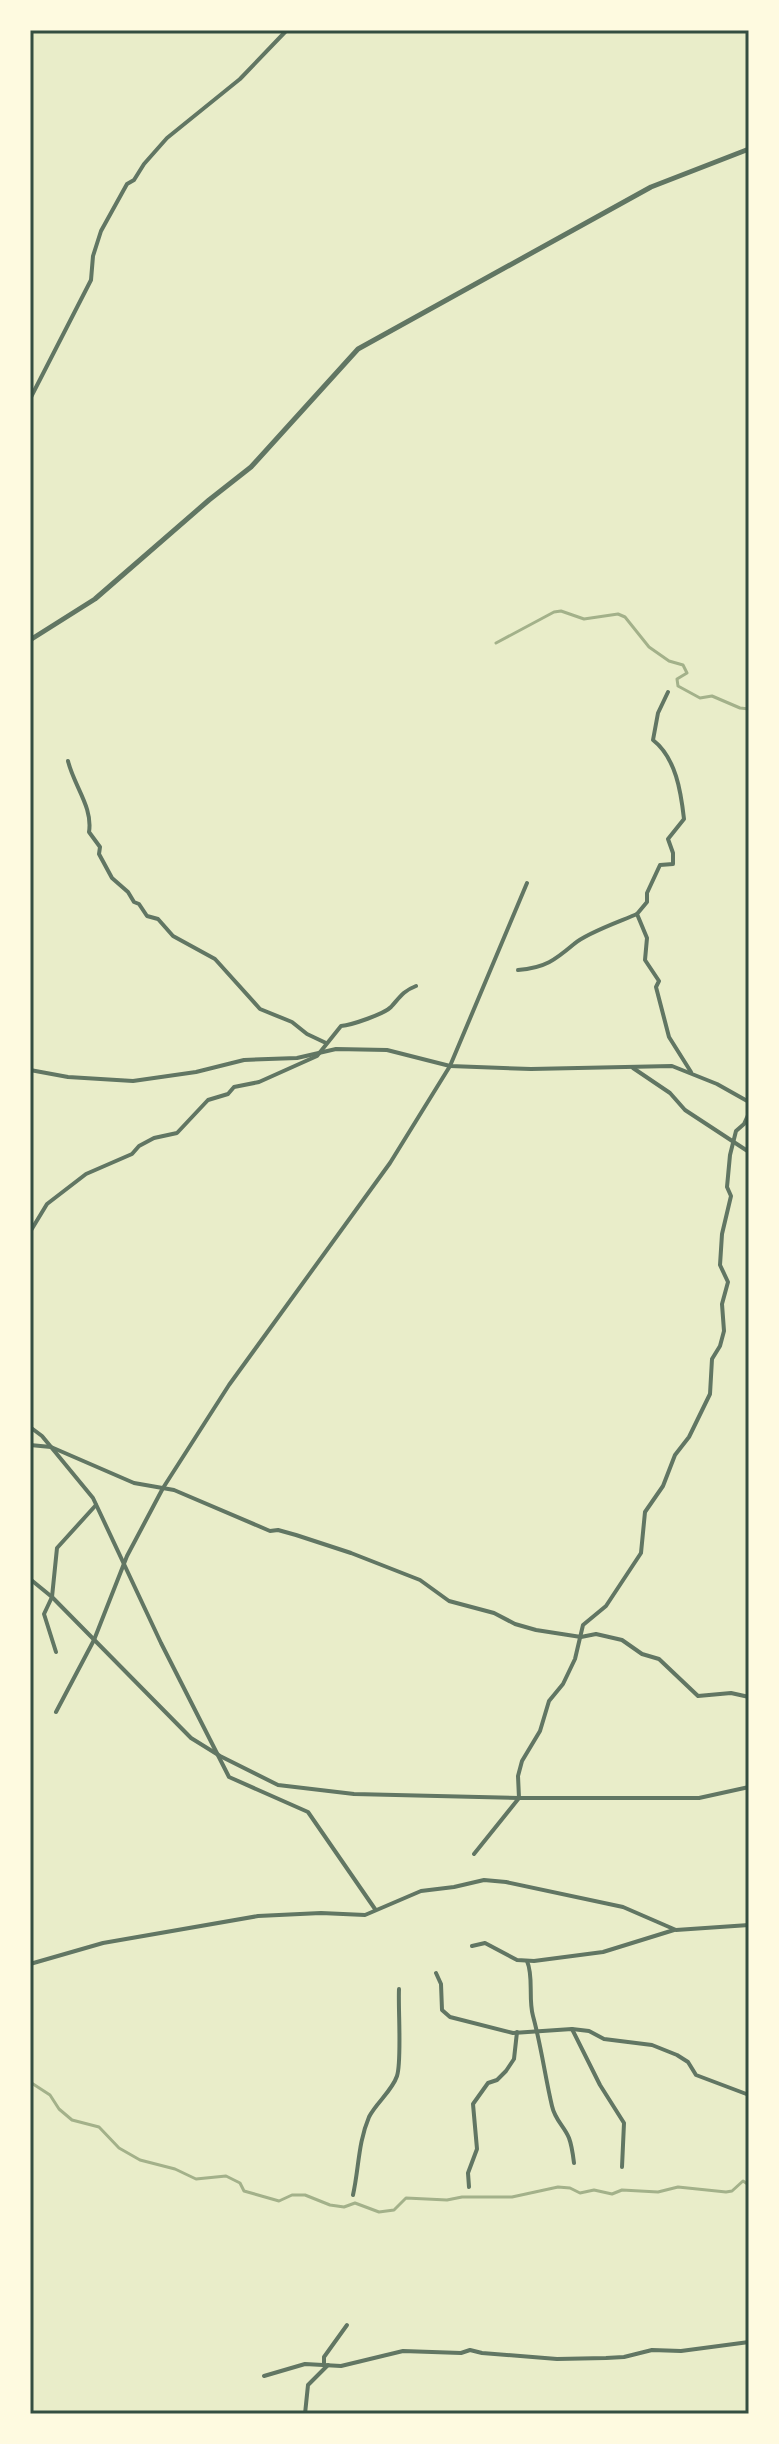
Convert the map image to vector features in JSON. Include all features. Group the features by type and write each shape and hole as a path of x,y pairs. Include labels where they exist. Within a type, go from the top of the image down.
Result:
{"street":[{"path":"30,399 91,280 93,256 101,231 127,184 134,180 167,138 240,79 287,30"},
{"path":"30,640 95,599 251,467 358,349 651,187 749,149"},
{"path":"518,970 536,968 556,960 572,945 610,924 637,914 647,902 647,893 660,865 673,864 668,839 684,819 682,799 674,770 662,747 653,740 658,713 668,692"},
{"path":"68,761 91,821 89,832 100,847 99,854 112,878 147,916 158,919 173,936 215,959 260,1009 292,1022 326,1043"},
{"path":"56,1712 94,1640 124,1564 163,1488 229,1385 390,1163 450,1066 527,883"},
{"path":"637,914 647,938 645,960 659,981 656,987 669,1037 691,1073"},
{"path":"30,1232 47,1204 86,1174 132,1154 154,1138 177,1133 208,1100 228,1094 234,1087 259,1082 322,1052 341,1026 384,1012 402,992 416,986"},
{"path":"30,1070 68,1077 133,1081 196,1072 244,1060 297,1058 336,1049 387,1050 450,1066 531,1069 672,1066 717,1084 748,1106 744,1124 736,1131 727,1187 731,1196 722,1234 720,1265 728,1282 722,1304 724,1331 712,1359 710,1394 689,1437 675,1455 663,1486 645,1512 641,1553 606,1606 583,1625 575,1659 563,1684 549,1701 540,1731 522,1761 518,1776 519,1798 474,1854"},
{"path":"630,1066 670,1093 685,1110 749,1152"},
{"path":"30,1427 51,1447 96,1505 229,1777 308,1812 376,1909"},
{"path":"30,1445 51,1447 134,1483 163,1488 270,1531 278,1530 315,1540 420,1580 449,1601 494,1613 515,1624 581,1637 596,1634 622,1640 642,1654 659,1659 698,1696 731,1693 749,1697"},
{"path":"56,1652 44,1614 52,1597 57,1548 96,1505"},
{"path":"30,1579 52,1597 191,1738 278,1785 354,1794 519,1798 699,1798 749,1787"},
{"path":"30,1964 103,1943 258,1916 321,1913 365,1915 421,1891 484,1880 519,1884 623,1907 676,1930"},
{"path":"472,1946 485,1943 517,1960 527,1961 603,1952 676,1930 749,1925"},
{"path":"527,1961 532,2015 538,2030 555,2119 568,2136 574,2163"},
{"path":"436,1973 441,1984 442,2010 450,2017 517,2032 572,2029 589,2031 604,2039 652,2045 688,2062 696,2075 749,2095"},
{"path":"353,2195 358,2172 358,2148 364,2131 371,2113 397,2077 399,1989"},
{"path":"572,2029 600,2085 624,2123 622,2167"},
{"path":"469,2187 468,2173 477,2149 473,2104 488,2083 497,2080 514,2059 517,2032"},
{"path":"327,2364 324,2357 347,2325"},
{"path":"264,2376 305,2364 341,2366 412,2350 461,2353 470,2350 557,2359 624,2357 652,2350 681,2351 749,2342"},
{"path":"305,2414 308,2385 327,2364"}],"waterway":[{"path":"496,643 554,612 561,611 584,619 618,614 625,617 649,647 669,661 683,665 687,673 677,679 678,686 700,698 712,696 749,709"},
{"path":"30,2082 50,2095 59,2109 72,2120 99,2127 119,2148 140,2160 175,2169 196,2179 226,2176 240,2183 244,2191 279,2201 292,2195 305,2195 330,2205 344,2207 355,2203 379,2212 394,2210 406,2198 512,2197 558,2187 580,2193 594,2190 612,2194 622,2190 658,2192 678,2187 726,2192 732,2191 743,2181 749,2185"}]}
